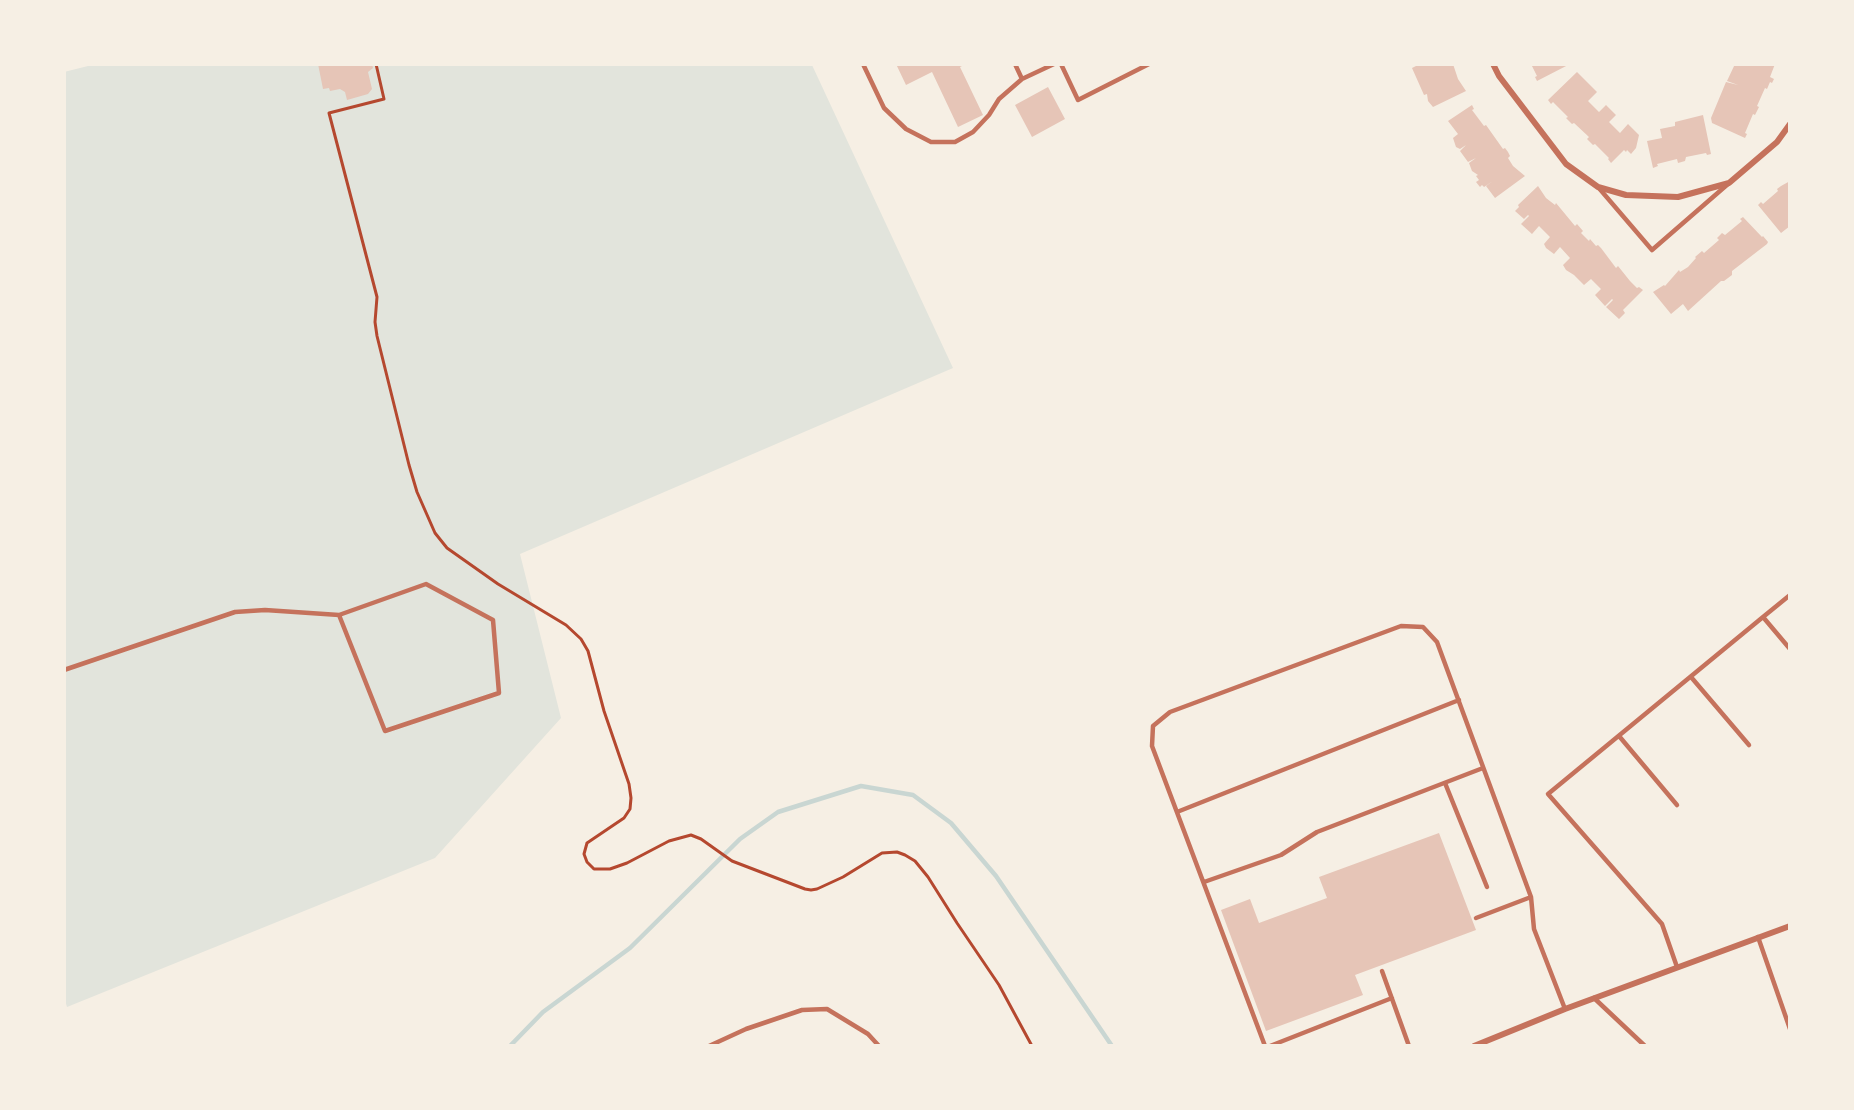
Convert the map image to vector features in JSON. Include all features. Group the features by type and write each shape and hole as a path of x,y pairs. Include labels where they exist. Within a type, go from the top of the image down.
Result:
{"street":[{"path":"1493,64 1499,76 1566,164 1598,187 1626,195 1678,197 1729,183 1777,142 1790,124"},
{"path":"1474,1046 1565,1009 1790,926"}],"lane":[{"path":"863,64 884,108 906,129 931,142 955,142 973,132 989,115 999,99 1022,79 1054,64"},
{"path":"1015,64 1022,79"},
{"path":"1061,64 1078,100 1149,64"},
{"path":"1598,187 1652,249 1729,183"},
{"path":"64,670 235,612 265,610 339,615 426,584 493,620 499,693 385,731 339,615"},
{"path":"1677,967 1662,924 1548,794 1790,595"},
{"path":"1763,617 1790,649"},
{"path":"1392,998 1268,1046 1152,746 1153,726 1170,712 1401,626 1423,627 1437,642 1459,700 1531,897 1534,930 1565,1009"},
{"path":"1691,677 1749,746"},
{"path":"1177,812 1459,700"},
{"path":"1619,736 1677,805"},
{"path":"1204,882 1281,855 1317,832 1483,768"},
{"path":"1445,783 1487,887"},
{"path":"1476,918 1531,897"},
{"path":"1758,938 1790,1029"},
{"path":"1382,971 1409,1046"},
{"path":"1594,998 1645,1046"},
{"path":"709,1046 746,1029 802,1010 827,1009 868,1034 879,1046"}],"path":[{"path":"375,64 384,99 329,113 376,297 377,336 409,465 417,492 435,533 447,548 498,584 552,616 573,631 585,644 591,658 604,711 629,784 631,798 630,809 624,818 587,843 584,854 587,862 594,869 610,869 679,837 691,835 743,866 811,890 843,878 882,854 897,852 915,861 923,869 996,980 1032,1046"}],"shaded area":[{"path":"96,64 812,65 953,368 520,554 561,718 435,858 67,1007 64,997 64,72"}],"building":[{"path":"318,64 372,64 373,68 368,72 372,89 368,94 347,100 345,92 340,89 330,91 329,88 323,89"},
{"path":"896,64 966,64 960,67 983,115 958,127 932,72 906,85"},
{"path":"1420,64 1453,64 1458,79 1466,91 1433,107 1428,101 1427,94 1424,95 1412,68"},
{"path":"1531,64 1570,64 1537,81"},
{"path":"1735,64 1775,64 1770,77 1774,79 1767,89 1765,88 1757,106 1759,107 1755,115 1753,114 1745,133 1747,134 1745,138 1712,123 1711,118 1726,82 1738,85 1727,81"},
{"path":"1577,72 1597,92 1588,101 1599,112 1606,105 1616,115 1609,122 1620,133 1628,124 1639,135 1636,148 1631,154 1624,150 1611,163 1595,144 1593,145 1587,139 1589,137 1574,123 1572,124 1553,102 1551,104 1548,100"},
{"path":"1048,87 1065,119 1032,137 1015,105"},
{"path":"1472,105 1474,109 1472,110 1484,126 1486,125 1503,149 1505,148 1508,152 1510,156 1508,158 1513,166 1525,176 1495,198 1486,186 1493,181 1484,187 1482,185 1480,187 1476,182 1479,180 1476,176 1478,175 1472,171 1469,163 1476,158 1468,162 1460,151 1466,145 1460,149 1456,147 1453,138 1458,134 1448,121"},
{"path":"1703,115 1711,154 1686,157 1685,161 1678,163 1677,159 1657,164 1658,166 1653,168 1647,141 1662,138 1660,129 1675,126 1675,122"},
{"path":"1790,181 1790,226 1781,233 1758,205 1761,202 1763,204 1778,191 1777,189"},
{"path":"1538,186 1546,198 1555,205 1556,203 1575,226 1577,224 1583,231 1581,233 1589,241 1590,239 1601,248 1616,268 1618,266 1637,288 1643,290 1623,310 1625,313 1619,319 1606,307 1613,300 1605,306 1595,295 1601,289 1591,279 1584,285 1566,270 1563,265 1570,258 1560,247 1554,254 1546,248 1544,244 1550,237 1539,226 1532,234 1521,224 1529,216 1524,219 1515,211 1518,205"},
{"path":"1743,217 1763,236 1767,244 1732,271 1732,275 1721,281 1688,311 1683,304 1671,314 1653,292 1665,286 1679,270 1680,272 1688,267 1695,257 1702,251 1704,253 1719,240 1717,238 1722,233 1725,235 1742,221 1740,219"},
{"path":"1439,833 1476,930 1355,975 1363,995 1266,1031 1221,910 1250,899 1259,923 1327,898 1319,877"}],"waterway":[{"path":"510,1046 543,1012 630,948 740,839 778,812 861,786 913,795 951,823 996,876 1112,1046"}]}
